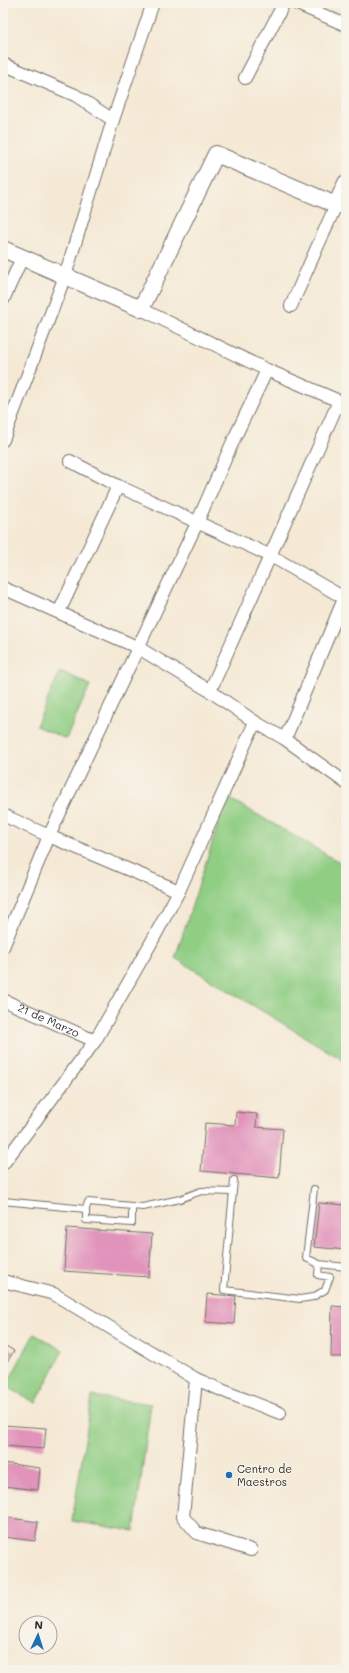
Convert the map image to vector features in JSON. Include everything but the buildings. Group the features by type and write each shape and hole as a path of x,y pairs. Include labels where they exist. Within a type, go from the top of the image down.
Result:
{"street":[{"path":"3,439 65,276 113,120 153,3"},
{"path":"245,78 284,3"},
{"path":"295,3 346,25"},
{"path":"3,64 75,95 113,120"},
{"path":"141,309 216,154 341,207"},
{"path":"291,306 341,207 346,183"},
{"path":"3,249 141,309 267,370 343,402 210,691"},
{"path":"3,300 22,258"},
{"path":"3,947 49,836 137,647 197,523 234,439 267,370"},
{"path":"70,461 118,486 271,556 345,597 285,739"},
{"path":"59,612 118,486"},
{"path":"3,588 137,647 210,691 255,722 285,739 346,783"},
{"path":"3,1164 95,1041 151,943 179,891 255,722"},
{"path":"3,815 179,891"},
{"name":"21 de Marzo","path":"3,1000 95,1041"},
{"path":"3,1281 54,1294 196,1379 280,1414"},
{"path":"196,1379 182,1517 198,1534 251,1550"}],"lane":[{"path":"234,1180 224,1290 300,1299 313,1297 325,1290 330,1277 331,1265"},
{"path":"314,1189 306,1258 319,1264 346,1268"},
{"path":"132,1206 132,1223 86,1220 86,1209 88,1202 132,1206 143,1207 180,1199 201,1191 233,1192"},
{"path":"3,1201 86,1209"},
{"path":"319,1264 318,1275 330,1277"}],"green space":[{"path":"60,671 90,685 66,739 36,726"},
{"path":"227,797 346,866 346,1062 175,958"},
{"path":"34,1334 63,1350 36,1403 6,1386"},
{"path":"92,1396 151,1404 134,1531 72,1521"}],"place":[{"name":"Centro de Maestros","path":"229,1475"}]}
